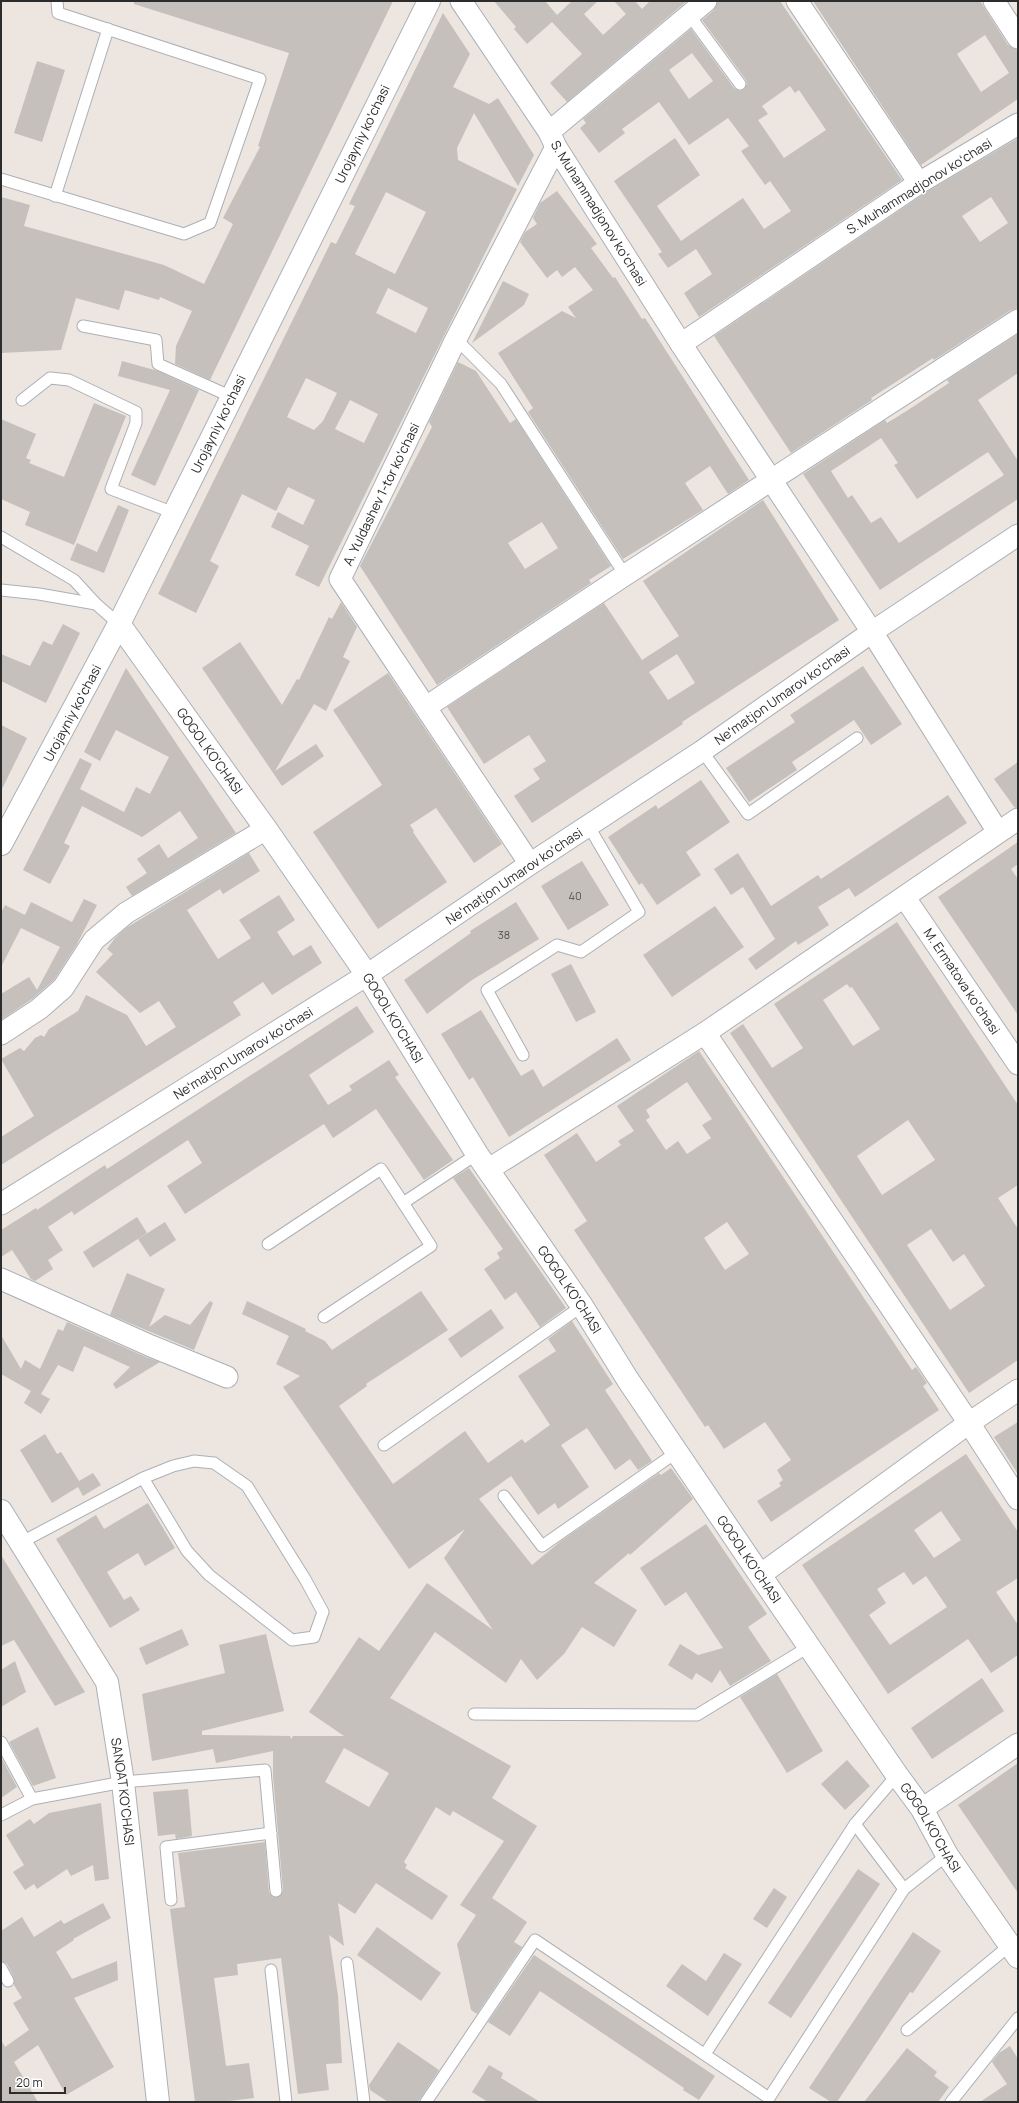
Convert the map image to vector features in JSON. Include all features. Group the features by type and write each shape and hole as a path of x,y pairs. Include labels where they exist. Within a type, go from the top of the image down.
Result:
{"main road":[{"name":"Urоjayniy koʻchasi","path":"1,844 119,624 429,1"},
{"name":"GOGOL KO'CHASI","path":"119,624 266,829 367,975 483,1162 582,1306 628,1380 760,1575 897,1775 922,1809 946,1855 1013,1952"},
{"name":"SANOAT KO'CHASI","path":"1,1511 107,1682 122,1782 158,2102"}],"street":[{"path":"461,1 553,140"},
{"name":"S. Muhammadjonov koʻchasi","path":"706,1 553,140 681,344 872,632 998,832"},
{"path":"797,1 919,183"},
{"path":"994,1 1018,38"},
{"name":"S. Muhammadjonov koʻchasi","path":"681,344 919,183 1018,124"},
{"name":"A. Yuldashev 1-tor koʻchasi","path":"530,864 340,579 553,140"},
{"path":"426,707 625,575 1018,320"},
{"name":"Neʻmatjon Umarov koʻchasi","path":"2,1201 367,975 588,825 702,751 872,632 1018,535"},
{"path":"483,1162 705,1034 1018,819"},
{"path":"1,1034 39,1009 64,988 94,940 126,913 266,829"},
{"name":"M. Ermatova koʻchasi","path":"905,898 1018,1064"},
{"path":"705,1034 969,1423 1018,1499"},
{"path":"1,1279 151,1346 227,1377"},
{"path":"760,1575 969,1423 1018,1390"},
{"path":"922,1809 1018,1744"}],"lane":[{"path":"1,179 184,234 210,223 260,79 58,13 57,1"},
{"path":"690,16 740,84"},
{"path":"55,196 108,29"},
{"path":"83,326 156,340 158,364 232,397"},
{"path":"456,339 501,384 625,575"},
{"path":"22,400 50,378 69,380 136,412 136,423 111,489 174,514"},
{"path":"1,537 74,580 96,604 119,624"},
{"path":"1,590 38,594 96,604"},
{"path":"702,751 748,814 857,738"},
{"path":"523,1055 487,990 557,946 581,952 639,912 588,825"},
{"path":"403,1203 483,1162"},
{"path":"268,1244 381,1169 431,1246 324,1317"},
{"path":"384,1446 582,1306"},
{"path":"504,1496 542,1546 677,1452"},
{"path":"20,1543 143,1478 172,1466 194,1461 214,1464 247,1486 305,1579 323,1612 314,1637 292,1640 209,1575 187,1551 143,1478"},
{"path":"474,1714 697,1715 810,1646"},
{"path":"1,1742 32,1799"},
{"path":"1,1815 32,1799 122,1782 265,1770 276,1891"},
{"path":"705,2054 855,1824 897,1775"},
{"path":"855,1824 904,1889"},
{"path":"172,1900 166,1847 271,1833"},
{"path":"426,2102 535,1940 769,2098 904,1889 946,1855"},
{"path":"907,2030 1013,1952"},
{"path":"347,1962 364,2102"},
{"path":"1,1968 8,1981"},
{"path":"271,1970 286,2102"},
{"path":"951,2102 1018,2018"}],"building":[{"path":"134,1 393,1 210,380 175,364 176,346 192,311 160,297 159,300 125,290 119,310 76,298 61,350 1,353 1,197 30,205 24,226 164,265 204,284 233,224 223,218 260,147 258,146 289,53 134,4"},
{"path":"494,1 545,1 557,15 572,1 598,1 584,14 603,35 626,14 614,1 635,1 642,9 650,1 687,1 567,102 550,83 582,54 552,22 527,44 514,29 516,27"},
{"path":"718,1 780,1 902,180 699,317 684,293 712,274 696,249 668,268 658,254 662,252 614,181 675,138 700,175 657,206 681,241 743,198 764,229 791,211 770,181 765,185 741,151 749,146 728,118 689,145 659,102 622,129 625,133 599,153 580,128 586,123 583,119 691,29 734,88 740,91 744,89 747,84 746,80 702,20 714,10","holes":["692,53 713,81 689,99 669,70","790,86 795,93 799,90 826,130 784,158 758,120 768,114 762,106"]},
{"path":"813,1 980,1 1008,45 1018,50 1018,99 921,165","holes":["985,35 1009,73 981,92 957,54"]},
{"path":"443,13 470,54 453,87 489,104 498,98 534,155 518,186 474,113 457,148 458,160 517,189 319,587 295,575 309,546 271,527 278,512 303,525 315,500 288,487 276,511 242,494 210,561 219,566 196,613 158,594 331,242 336,244 355,206 349,204","holes":["386,192 426,212 395,274 355,254","388,288 428,308 416,333 376,313","306,378 337,393 323,421 314,430 287,417","350,400 378,414 364,443 335,429"]},
{"path":"37,61 65,70 42,142 14,133"},
{"path":"1018,138 1018,308 1011,310 934,360 933,358 871,398 872,400 791,453 714,336 925,193","holes":["991,197 1008,223 980,242 962,216"]},
{"path":"557,191 597,244 591,248 613,278 615,277 642,319 645,318 749,480 728,494 710,466 685,483 703,510 623,559 528,412 533,408 498,353 562,311 576,318 568,307 593,290 575,267 562,277 557,270 547,278 520,242 525,232 537,224 533,218 540,203"},
{"path":"503,281 529,294 524,305 472,343"},
{"path":"1018,334 1018,373 978,400 1018,461 1018,499 880,590 803,474 885,420 887,423 905,412 949,383 947,380","holes":["881,438 898,463 894,465 917,499 988,452 1004,475 899,543 881,517 871,523 852,495 848,498 831,471"]},
{"path":"122,361 158,371 199,390 155,486 131,475 170,390 118,376"},
{"path":"458,362 476,371 510,423 516,419 611,566 589,580 591,583 437,685 360,566 432,427 429,422","holes":["542,522 558,548 525,569 508,543"]},
{"path":"94,403 126,416 74,545 25,525 30,512 1,499 1,419 36,434 26,458 31,460 29,463 64,477"},
{"path":"763,500 839,620 682,722 683,724 532,823 514,796 540,779 533,769 546,761 529,735 484,764 447,707 604,603 642,660 679,636 643,581","holes":["677,654 695,683 668,700 649,672"]},
{"path":"118,505 129,510 104,573 70,560 77,543 97,552"},
{"path":"341,602 357,627 343,657 350,661 326,711 314,704 275,771 316,744 324,756 282,786 202,668 240,642 282,705 297,679 299,680 329,617 332,619"},
{"path":"63,624 80,633 46,703 1,681 1,654 30,666 43,641 52,645"},
{"path":"863,666 902,724 871,745 854,720 792,762 797,770 749,802 726,768 795,722 790,715"},
{"path":"126,668 236,833 132,896 126,887 147,873 137,859 159,844 168,858 198,838 180,811 142,837 82,806 64,843 70,846 50,884 23,870 80,758 92,764 80,789 124,812 136,787 150,794 169,757 116,730 100,761 84,752"},
{"path":"388,673 502,844 474,863 436,808 410,825 414,831 413,832 447,882 378,929 313,832 382,785 333,710"},
{"path":"1,725 27,738 1,791"},
{"path":"1018,762 1018,807 1015,808 994,779"},
{"path":"701,780 730,822 686,852 701,875 657,905 642,883 639,885 608,837 656,805 658,809"},
{"path":"948,795 967,823 855,897 849,888 818,907 829,925 798,945 796,941 756,970 748,959 775,939 743,887 731,895 714,869 738,853 771,906 818,875 821,879"},
{"path":"1018,842 1018,864 1011,869 1018,879 1018,1015 938,897"},
{"path":"249,853 260,871 223,894 220,889 187,910 218,959 251,938 239,920 279,895 295,920 277,932 293,956 311,945 322,963 272,995 263,982 233,1002 241,1015 1,1165 1,1137 34,1116 1,1059 20,1048 24,1051 35,1038 41,1035 44,1037 49,1029 78,1011 86,995 127,1015 146,1046 176,1027 159,1001 140,1013 96,972 113,954 107,949 115,938 126,928"},
{"path":"582,861 609,905 568,930 541,886"},
{"path":"84,899 97,905 76,946 54,980 32,999 1,1020 1,994 29,977 37,990 60,947 21,928 1,967 1,913 5,905 25,915 31,902 72,922"},
{"path":"516,902 539,939 472,980 427,1014 404,980 471,933 470,931"},
{"path":"715,906 744,947 672,997 643,955"},
{"path":"897,922 1018,1105 1018,1185 998,1198 1018,1229 1018,1360 969,1393 730,1033 743,1024 772,1068 803,1048 774,1004","holes":["847,984 850,988 852,987 880,1029 853,1046 823,1000","908,1120 935,1160 882,1195 857,1156","931,1229 953,1262 964,1254 985,1286 950,1310 907,1245"]},
{"path":"571,964 596,1012 576,1022 551,974"},
{"path":"357,1006 374,1032 309,1075 328,1105 352,1090 349,1086 389,1060 399,1075 395,1077 453,1160 424,1180 376,1109 333,1138 324,1124 185,1214 167,1186 202,1163 188,1140 74,1215 72,1211 48,1227 63,1250 48,1260 53,1269 35,1281 31,1279 12,1250 1,1257 1,1230 36,1208 37,1210 105,1165 107,1169"},
{"path":"481,1010 521,1076 533,1069 543,1087 617,1038 631,1060 509,1137 473,1077 469,1080 441,1034"},
{"path":"699,1051 912,1370 916,1367 927,1383 923,1386 939,1410 771,1522 757,1501 781,1486 779,1483 783,1480 777,1470 791,1460 765,1422 724,1449 708,1425 705,1427 574,1230 587,1221 544,1155 577,1133 596,1162 621,1145 618,1141 634,1131 617,1106","holes":["687,1082 712,1119 702,1125 711,1138 687,1154 678,1141 666,1150 646,1120 650,1117 646,1110","727,1222 749,1254 725,1270 704,1238"]},
{"path":"469,1168 566,1308 540,1327 516,1292 505,1300 484,1269 500,1258 497,1253 503,1249 453,1178"},
{"path":"137,1217 147,1233 93,1268 83,1252"},
{"path":"165,1222 176,1240 150,1257 138,1239"},
{"path":"127,1273 165,1289 149,1327 165,1315 190,1325 210,1301 213,1303 194,1350 110,1315"},
{"path":"421,1291 448,1330 366,1384 367,1386 339,1406 393,1484 465,1431 488,1463 522,1439 525,1443 550,1425 518,1376 556,1351 548,1339 572,1321 613,1384 605,1390 652,1461 638,1470 630,1459 615,1470 587,1428 561,1445 589,1487 558,1509 555,1503 538,1515 511,1476 479,1499 532,1565 561,1541 659,1473 661,1475 671,1468 693,1499 630,1555 629,1553 594,1583 637,1610 614,1647 582,1627 564,1654 537,1680 521,1659 506,1683 435,1632 390,1698 511,1766 492,1798 537,1826 492,1898 527,1922 514,1942 522,1947 477,2014 471,2010 457,1944 476,1915 460,1905 504,1841 453,1811 450,1816 436,1807 404,1862 407,1865 405,1868 448,1896 432,1920 376,1883 355,1914 338,1903 344,1946 329,1935 338,1996 342,2063 326,2064 329,2090 298,2094 281,1958 237,1964 238,1975 214,1978 226,2066 249,2063 254,2098 221,2102 195,2102 170,1909 185,1907 178,1853 265,1842 269,1892 273,1897 280,1896 283,1890 273,1776 273,1751 216,1763 213,1749 152,1761 142,1694 225,1673 219,1645 266,1634 284,1711 202,1731 202,1735 290,1736 291,1739 293,1736 344,1736 309,1712 359,1637 379,1651 427,1583 493,1630 444,1558 465,1529 409,1569 283,1387 300,1376 276,1364 289,1336 242,1314 247,1301 306,1329 305,1331 325,1341 332,1350","holes":["344,1748 389,1773 369,1807 325,1782"]},
{"path":"491,1309 504,1328 461,1358 448,1339"},
{"path":"67,1322 160,1362 116,1389 113,1384 130,1367 84,1346 73,1372 58,1365 41,1394 50,1399 41,1414 24,1403 31,1391 1,1374 1,1335 21,1369 25,1360 40,1369 58,1329 63,1331"},
{"path":"1018,1422 1018,1474 994,1437"},
{"path":"45,1434 57,1454 61,1452 79,1481 93,1473 101,1485 83,1496 78,1487 52,1503 20,1450"},
{"path":"966,1454 1018,1532 1018,1578 996,1592 1018,1625 1018,1655 991,1673 968,1639 888,1694 802,1565","holes":["941,1511 961,1540 934,1558 914,1530","904,1572 913,1585 926,1576 947,1607 890,1645 869,1615 886,1603 877,1589"]},
{"path":"148,1503 175,1548 145,1566 138,1553 107,1572 124,1600 131,1596 140,1610 110,1628 56,1539 96,1515 104,1529"},
{"path":"706,1524 767,1614 748,1627 771,1661 730,1686 720,1670 712,1683 696,1673 692,1680 668,1665 680,1644 698,1655 723,1648 686,1592 665,1606 640,1568"},
{"path":"1,1555 85,1692 55,1706 14,1640 1,1646"},
{"path":"182,1629 189,1645 146,1665 139,1648"},
{"path":"15,1661 26,1692 1,1707 1,1670"},
{"path":"777,1674 823,1751 787,1773 740,1697"},
{"path":"982,1678 1004,1711 932,1759 911,1728"},
{"path":"38,1727 56,1778 33,1786 9,1742"},
{"path":"1,1757 17,1787 1,1798"},
{"path":"847,1760 870,1786 845,1810 821,1784"},
{"path":"1018,1763 1018,1893 958,1805"},
{"path":"188,1789 192,1836 176,1839 175,1834 158,1836 153,1792"},
{"path":"101,1803 109,1879 95,1881 93,1865 71,1876 67,1869 37,1889 34,1884 25,1890 13,1872 24,1865 6,1835 30,1819 34,1824 49,1813"},
{"path":"858,1869 880,1884 791,2018 768,2003"},
{"path":"774,1888 787,1897 767,1928 753,1919"},
{"path":"103,1903 111,1918 73,1939 74,1940 56,1952 72,1979 117,1961 118,1980 74,1998 114,2067 66,2095 38,2045 14,2062 38,2102 1,2102 1,2040 5,2047 29,2030 13,2003 22,1998 14,1985 14,1978 7,1964 1,1961 1,1931 22,1917 34,1937 61,1920 64,1924"},
{"path":"377,1927 441,1973 421,2001 357,1955"},
{"path":"913,1932 941,1951 913,1993 910,1992 837,2102 831,2102 809,2088"},
{"path":"724,1953 742,1964 708,2016 666,1986 682,1964 706,1981"},
{"path":"534,1955 715,2076 699,2100 683,2090 684,2088 540,1991 510,2036 488,2022"},
{"path":"398,2042 439,2070 418,2102 388,2102 370,2090 369,2085"},
{"path":"1010,2046 1018,2059 1018,2102 980,2102 1007,2084 992,2062 999,2053"},
{"path":"907,2048 937,2072 934,2076 949,2087 938,2102 864,2102"},
{"path":"489,2065 503,2073 501,2078 540,2102 488,2102 472,2092"}]}
